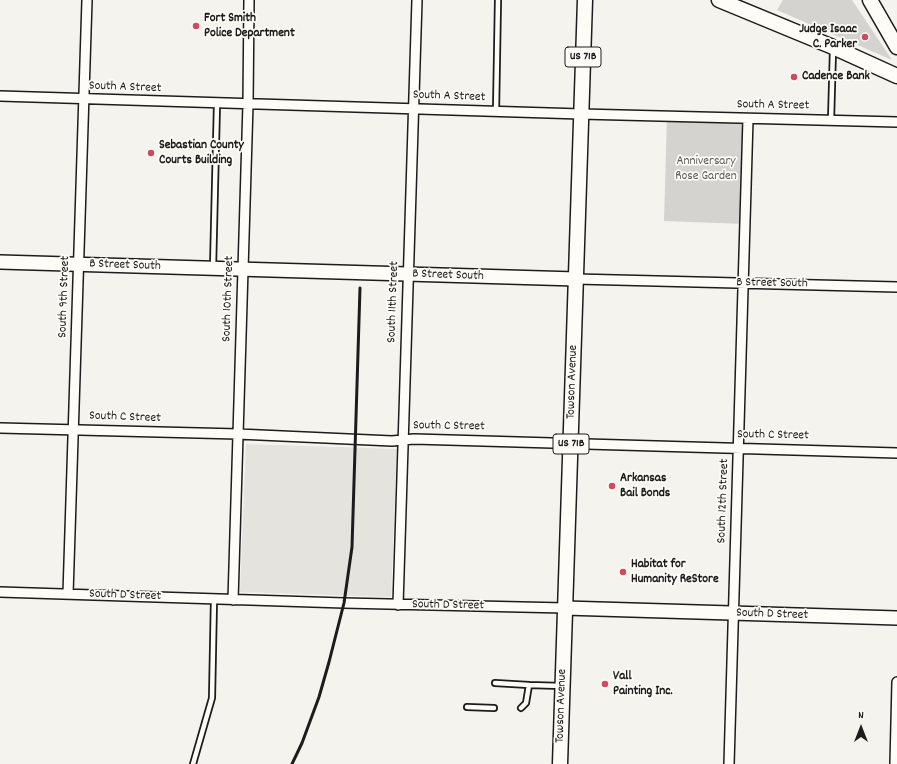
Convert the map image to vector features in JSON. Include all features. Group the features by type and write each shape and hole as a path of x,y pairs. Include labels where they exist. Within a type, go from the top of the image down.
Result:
{"main road":[{"name":"Towson Avenue","path":"560,764 585,0"},
{"path":"719,0 833,47 897,76"},
{"path":"870,0 897,47"}],"street":[{"name":"South 9th Street","path":"68,594 87,0"},
{"name":"South 10th Street","path":"233,600 248,104 249,0"},
{"name":"South 11th Street","path":"398,604 417,0"},
{"name":"South A Street","path":"0,96 217,104 897,122"},
{"name":"South 12th Street","path":"729,764 748,119"},
{"name":"B Street South","path":"0,262 897,287"},
{"name":"South C Street","path":"0,428 238,434 392,441 414,439 897,453"},
{"name":"South D Street","path":"0,592 233,600 897,618"},
{"path":"895,764 897,682"}],"lane":[{"path":"496,112 498,0"},
{"path":"831,121 833,47"},
{"path":"212,268 217,104"},
{"path":"193,764 212,698 214,599"},
{"path":"495,683 563,686"},
{"path":"521,708 526,703 529,685"},
{"path":"467,707 494,708"}],"shaded area":[{"path":"246,444 397,449 391,597 240,592"}],"green space":[{"path":"783,0 852,0 892,60 777,10"},
{"name":"Anniversary Rose Garden","path":"667,117 748,119 745,224 664,221"}],"railway":[{"path":"292,764 302,743 319,697 344,603 352,547 360,288"}],"place":[{"name":"Fort Smith Police Department","path":"196,26"},
{"name":"Judge Isaac C. Parker","path":"865,37"},
{"name":"Cadence Bank","path":"794,77"},
{"name":"Sebastian County Courts Building","path":"151,153"},
{"name":"Arkansas Bail Bonds","path":"612,486"},
{"name":"Habitat for Humanity ReStore","path":"623,572"},
{"name":"Vall Painting Inc.","path":"605,684"}]}
